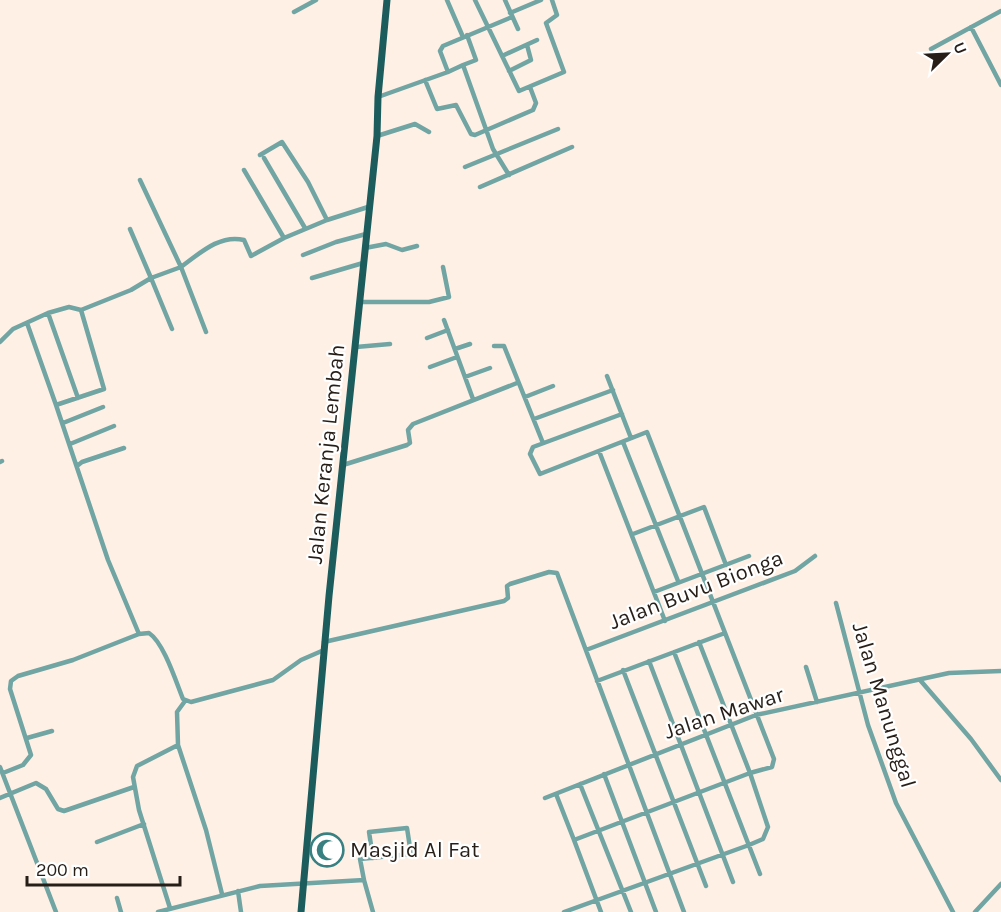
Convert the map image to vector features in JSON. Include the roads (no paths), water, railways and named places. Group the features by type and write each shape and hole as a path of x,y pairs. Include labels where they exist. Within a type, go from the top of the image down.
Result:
{"main road":[{"name":"Jalan Keranja Lembah","path":"301,912 324,646 377,136 378,97 387,0"}],"street":[{"path":"294,12 316,0"},
{"path":"378,97 476,60 447,0"},
{"path":"475,0 517,91 564,72 546,23 557,15 552,0"},
{"path":"505,0 518,29"},
{"path":"447,72 441,47 541,0"},
{"path":"931,49 1001,11"},
{"path":"971,27 1001,85"},
{"path":"502,56 537,40"},
{"path":"509,71 531,60 526,45"},
{"path":"464,65 496,153 508,175"},
{"path":"425,80 437,109 455,104 471,134 476,135 534,109 536,103 530,87"},
{"path":"377,136 419,124 429,132"},
{"path":"465,167 558,129"},
{"path":"305,228 262,157 282,142 308,182 327,220"},
{"path":"480,186 572,147"},
{"path":"244,170 284,238"},
{"path":"140,180 181,267 206,332"},
{"path":"0,342 14,329 48,313 69,307 81,310 131,290 151,278 181,267 206,249 232,237 244,240 252,256 305,228 368,207"},
{"path":"130,229 172,329"},
{"path":"303,255 336,242 366,234"},
{"path":"365,248 386,244 402,250 417,246"},
{"path":"312,278 363,263"},
{"path":"360,303 429,302 449,297 443,267"},
{"path":"56,405 104,389 81,310"},
{"path":"48,313 78,398"},
{"path":"444,320 473,399"},
{"path":"27,323 108,560 139,634"},
{"path":"427,338 448,330"},
{"path":"356,347 390,344"},
{"path":"455,349 470,344"},
{"path":"494,346 504,346 543,443"},
{"path":"430,367 457,357"},
{"path":"465,377 490,368"},
{"path":"608,376 631,438"},
{"path":"343,465 409,445 408,430 413,424 517,383"},
{"path":"525,397 553,386"},
{"path":"534,419 613,390"},
{"path":"63,423 103,407"},
{"path":"574,840 774,764 647,432 540,474 530,451 533,447 622,414"},
{"path":"70,444 114,426"},
{"path":"623,442 678,581"},
{"path":"77,466 82,462 124,448"},
{"path":"599,451 665,621"},
{"path":"633,534 704,507 726,564"},
{"path":"654,592 749,556"},
{"name":"Jalan Buvu Bionga","path":"586,650 795,571 815,556"},
{"path":"185,700 198,700 273,680 324,646 504,601 507,598 507,586 510,584 553,572 559,576 684,912"},
{"name":"Jalan Manunggal","path":"836,603 868,725 896,804 953,912"},
{"path":"3,773 22,765 31,758 27,738 10,689 13,678 73,660 139,634 149,633 154,637 185,700"},
{"path":"597,681 725,633"},
{"path":"564,912 763,838 768,827 750,773 699,642"},
{"path":"674,651 760,874"},
{"path":"649,661 733,882"},
{"path":"807,667 817,702"},
{"path":"623,670 706,886"},
{"name":"Jalan Mawar","path":"545,798 756,715 949,673 1001,671"},
{"path":"920,681 971,739 1001,780"},
{"path":"185,700 177,712 178,745 206,830 222,894"},
{"path":"27,738 52,731"},
{"path":"170,908 134,787 134,773 138,766 178,745"},
{"path":"0,767 56,912"},
{"path":"604,774 656,912"},
{"path":"0,798 36,783 46,789 61,811 134,787"},
{"path":"580,784 631,912"},
{"path":"556,794 601,912"},
{"path":"97,842 144,824"},
{"path":"373,858 369,832 407,828 411,854 373,858 360,859 373,912"},
{"path":"158,912 222,894 271,885 364,880"},
{"path":"975,912 1001,884"},
{"path":"238,891 242,912"},
{"path":"117,898 121,912"}],"place":[{"name":"Masjid Al Fat","path":"327,850"}]}
